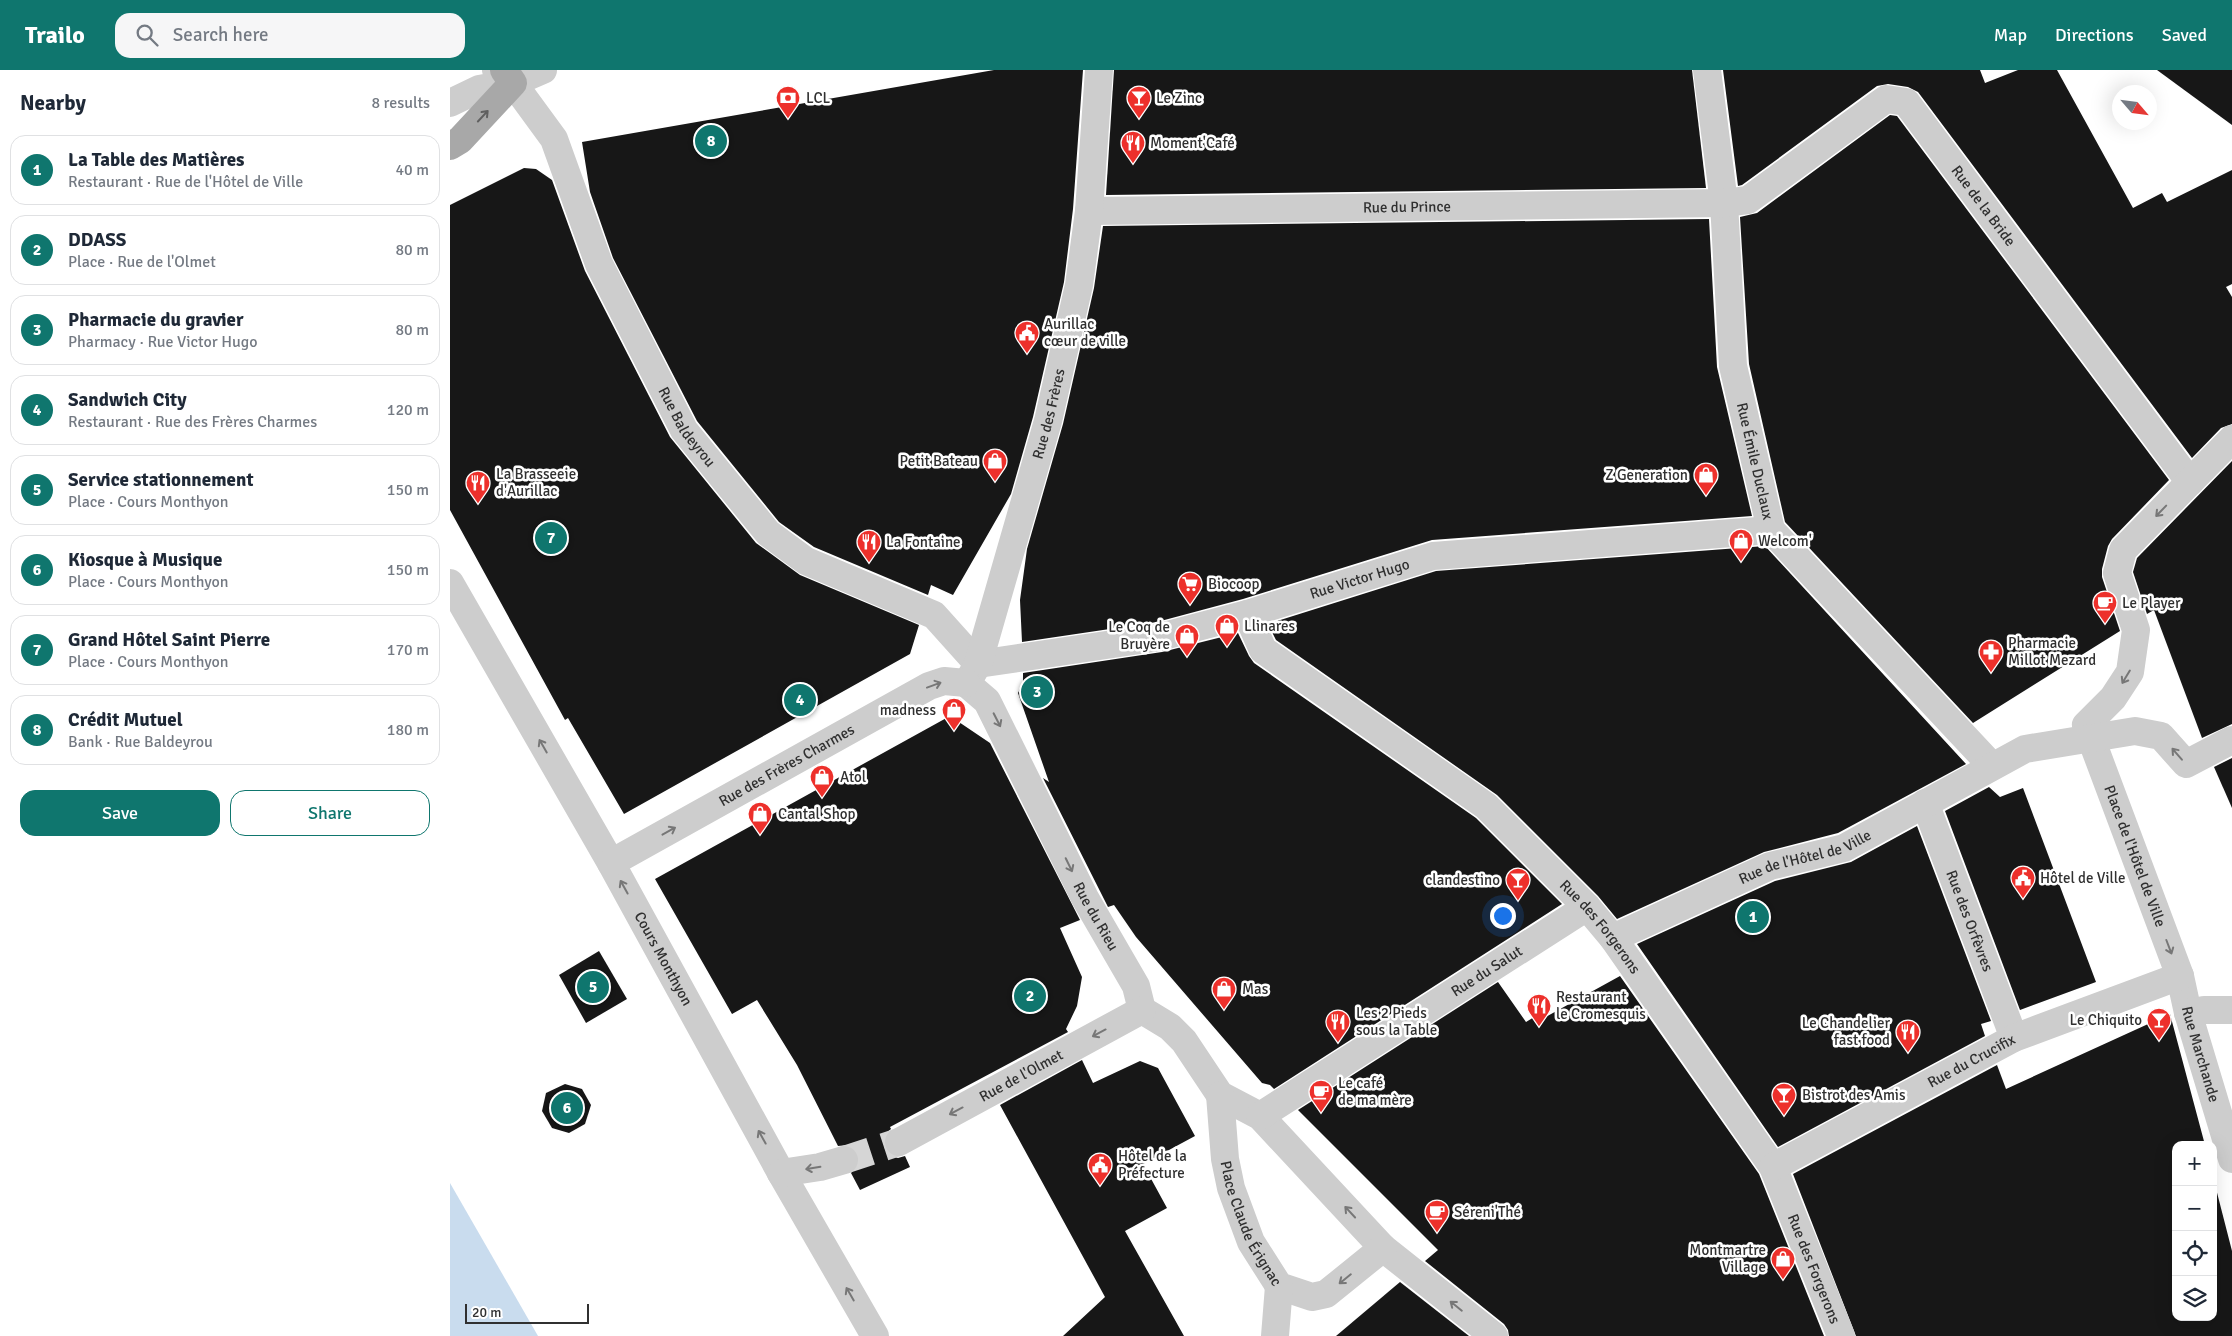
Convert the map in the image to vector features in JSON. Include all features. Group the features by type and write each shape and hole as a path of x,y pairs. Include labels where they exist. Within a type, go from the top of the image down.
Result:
{"main road":[{"path":"450,146 460,140 504,74"}],"street":[{"path":"450,103 504,74 543,70"},
{"name":"Rue des Frères","path":"972,674 1048,421 1079,285 1089,211 1099,70"},
{"name":"Rue Émile Duclaux","path":"1707,70 1724,203 1733,366 1771,530 1992,766"},
{"name":"Rue Baldeyrou","path":"504,74 554,139 599,264 684,430 768,533 806,561 934,615 972,674"},
{"name":"Rue de la Bride","path":"1724,203 1748,200 1886,99 1906,102 2190,482"},
{"name":"Rue du Prince","path":"1089,211 1724,203"},
{"path":"2190,482 2232,439"},
{"name":"Place de l'Hôtel de Ville","path":"2180,976 2086,724 2113,698 2130,672 2136,630 2117,573 2123,550 2190,482"},
{"name":"Rue Victor Hugo","path":"972,674 1160,637 1247,614 1433,556 1771,530"},
{"name":"Cours Monthyon","path":"450,583 611,863 781,1172 875,1336"},
{"name":"Rue des Forgerons","path":"1247,614 1263,650 1486,806 1588,907 1613,938 1773,1168 1841,1336"},
{"name":"Rue des Frères Charmes","path":"611,863 929,686 972,674"},
{"name":"Rue du Rieu","path":"972,674 1085,898 1136,986 1142,1010"},
{"path":"1992,766 2025,749 2135,731 2161,736 2186,764 2232,740"},
{"name":"Rue de l'Hôtel de Ville","path":"1613,938 1770,866 1844,848 1992,766"},
{"name":"Rue des Orfèvres","path":"1925,803 2014,1038"},
{"name":"Rue du Salut","path":"1260,1116 1588,907"},
{"name":"Rue Marchande","path":"2180,976 2188,1013 2232,1160"},
{"name":"Rue du Crucifix","path":"1773,1168 2014,1038 2180,976"},
{"path":"1142,1010 1170,1027 1184,1041 1220,1095 1260,1116 1383,1248 1494,1336"},
{"name":"Rue de l'Olmet","path":"899,1142 1142,1010"},
{"path":"2188,1013 2204,1010 2232,1010"},
{"name":"Place Claude Érignac","path":"1220,1095 1225,1159 1231,1188 1251,1242 1279,1286 1312,1297 1326,1294 1383,1248"},
{"path":"781,1172 820,1167 844,1160"},
{"path":"1275,1336 1279,1286"}],"water":[{"path":"450,1183 538,1336 450,1336"}],"building":[{"path":"994,70 1083,70 1073,209 1064,282 1033,417 1011,494 953,595 931,585 928,595 814,547 779,522 697,421 613,258 590,192 582,142"},
{"path":"1114,70 1692,70 1706,188 1106,195"},
{"path":"1723,70 1980,70 1985,83 2018,70 2057,70 2133,208 2162,193 2167,202 2232,170 2232,284 2226,287 2232,297 2232,424 2221,428 2192,458 1918,92 1908,87 1888,84 1877,86 1742,185 1738,186"},
{"path":"2157,70 2232,70 2232,125"},
{"path":"1890,115 1897,116 2169,480 2112,539 2108,546 2102,569 2102,577 2120,631 1973,723 1785,522 1749,364 1740,217 1757,213"},
{"path":"524,168 536,169 552,180 585,271 670,437 756,543 800,575 919,625 910,654 624,814 568,718 565,720 450,510 450,205"},
{"path":"1709,219 1717,367 1752,516 1432,540 1243,599 1157,622 1022,642 1020,600 1027,549 1063,424 1094,288 1103,226"},
{"path":"2232,461 2232,724 2202,738 2154,610 2147,614 2133,572 2137,558"},
{"path":"1765,546 1966,764 1838,833 1764,852 1617,919 1598,896 1497,795 1276,640 1268,624 1436,571"},
{"path":"1238,633 1254,663 1476,818 1562,904 1274,1089 1270,1085 1262,1083 1136,937 1114,905 1108,907 1043,778 1049,782 1018,693 1023,683 1023,673 1162,652"},
{"path":"950,716 990,743 1080,920 1060,928 1082,977 1077,1006 1066,1029 1068,1032 890,1127 891,1129 885,1134 883,1141 885,1149 891,1156 898,1158 905,1156 910,1167 860,1190 851,1173 859,1164 859,1155 855,1149 848,1145 838,1146 797,1065 757,1000 732,1014 655,879"},
{"path":"2232,758 2232,808 2214,767"},
{"name":"Hôtel de Ville","path":"1989,787 2000,797 2023,788 2096,982 2020,1010 1945,811"},
{"path":"1917,826 1991,1021 1981,1024 1985,1036 1778,1147 1637,944 1775,881 1851,862"},
{"path":"599,951 627,999 586,1023 559,975"},
{"path":"1620,976 1759,1174 1824,1336 1509,1336 1504,1324 1425,1261 1438,1250 1298,1110 1498,982 1526,1022 1539,1014 1542,1019"},
{"path":"2170,1014 2204,1141 2172,1141 2172,1321 2217,1321 2217,1193 2232,1251 2232,1336 1856,1336 1793,1174 1997,1065 2006,1089"},
{"name":"Hôtel de la Préfecture","path":"1082,1060 1093,1083 1140,1061 1158,1068 1195,1136 1143,1164 1167,1208 1125,1231 1184,1336 1063,1336 1105,1297 1000,1105"},
{"path":"565,1084 582,1089 591,1105 585,1124 569,1133 552,1128 542,1111 546,1093"},
{"path":"1400,1282 1469,1336 1336,1336"}],"tunnel":[{"path":"844,1160 899,1142"}],"place":[{"name":"LCL","path":"788,119"},
{"name":"Le Zinc","path":"1139,119"},
{"name":"Crédit Mutuel","path":"711,141"},
{"name":"Moment'Café","path":"1133,164"},
{"name":"Aurillac cœur de ville","path":"1027,354"},
{"name":"Petit Bateau","path":"995,482"},
{"name":"Z Generation","path":"1706,496"},
{"name":"La Brasseeie d'Aurillac","path":"478,504"},
{"name":"Grand Hôtel Saint Pierre","path":"551,538"},
{"name":"Welcom'","path":"1741,562"},
{"name":"La Fontaine","path":"869,563"},
{"name":"Biocoop","path":"1190,605"},
{"name":"Le Player","path":"2105,624"},
{"name":"Llinares","path":"1227,647"},
{"name":"Le Coq de Bruyère","path":"1187,657"},
{"name":"Pharmacie Millot Mezard","path":"1991,673"},
{"name":"Pharmacie du gravier","path":"1037,692"},
{"name":"Sandwich City","path":"800,700"},
{"name":"madness","path":"954,731"},
{"name":"Atol","path":"822,798"},
{"name":"Cantal Shop","path":"760,835"},
{"name":"Hôtel de Ville","path":"2023,899"},
{"name":"clandestino","path":"1518,901"},
{"name":"La Table des Matières","path":"1753,917"},
{"name":"Service stationnement","path":"593,987"},
{"name":"DDASS","path":"1030,996"},
{"name":"Mas","path":"1224,1010"},
{"name":"Restaurant le Cromesquis","path":"1539,1027"},
{"name":"Le Chiquito","path":"2159,1041"},
{"name":"Les 2 Pieds sous la Table","path":"1338,1043"},
{"name":"Le Chandelier fast food","path":"1908,1053"},
{"name":"Kiosque à Musique","path":"567,1108"},
{"name":"Le café de ma mère","path":"1321,1113"},
{"name":"Bistrot des Amis","path":"1784,1116"},
{"name":"Hôtel de la Préfecture","path":"1100,1186"},
{"name":"Séreni'Thé","path":"1437,1233"},
{"name":"Montmartre Village","path":"1783,1280"}]}
